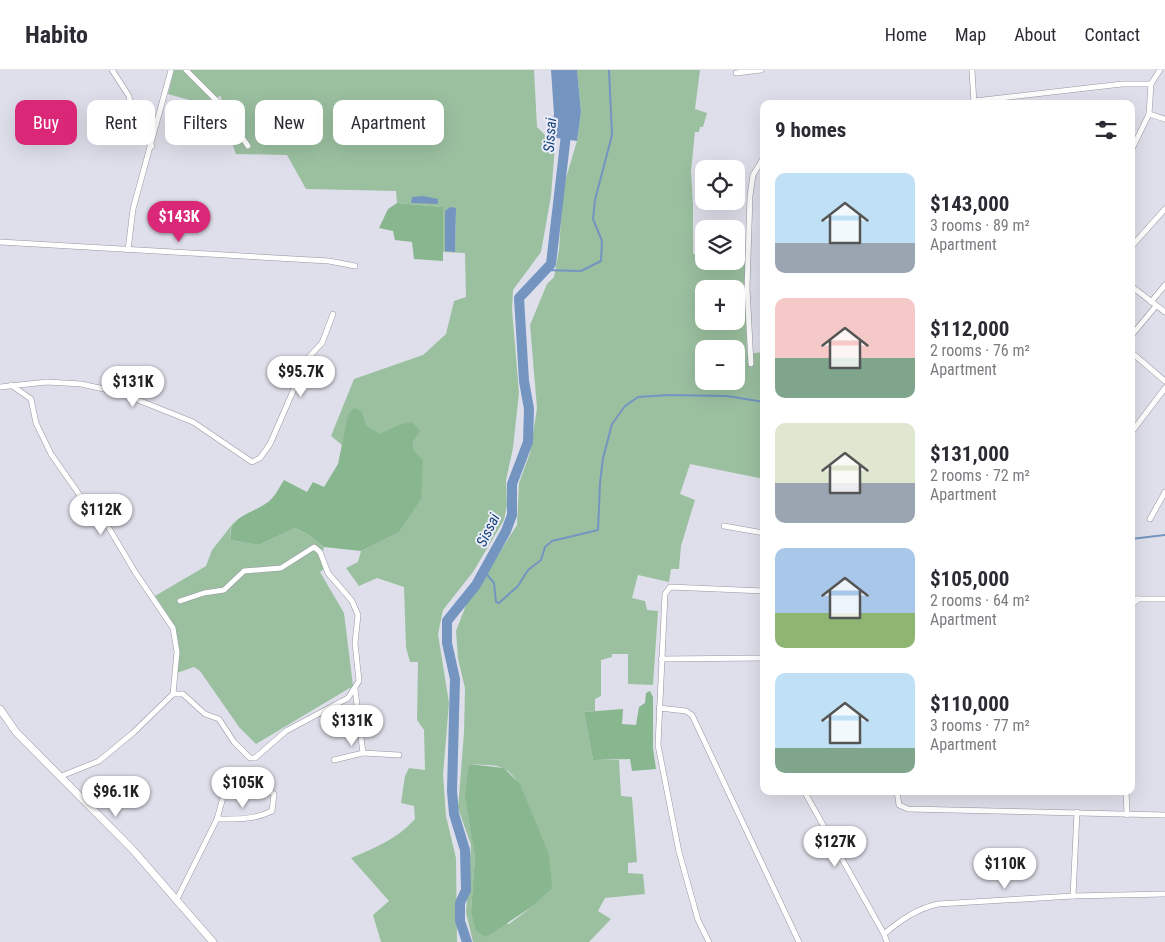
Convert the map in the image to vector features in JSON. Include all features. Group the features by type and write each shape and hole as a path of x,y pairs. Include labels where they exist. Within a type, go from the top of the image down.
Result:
{"street":[{"path":"112,70 129,96 132,118 139,133 152,146"},
{"path":"128,250 133,208 152,146 171,70"},
{"path":"186,70 217,101 248,146"},
{"path":"736,73 761,70"},
{"path":"972,70 974,100"},
{"path":"1135,139 1149,114 1151,84 1160,70"},
{"path":"997,100 1122,84 1151,84"},
{"path":"1149,114 1165,119"},
{"path":"751,364 747,288 750,196 753,175 760,164"},
{"path":"1135,243 1165,209"},
{"path":"0,242 329,261 355,266"},
{"path":"1150,302 1165,285"},
{"path":"1135,289 1165,312"},
{"path":"1135,331 1156,306"},
{"path":"0,386 47,382 81,384 118,392 193,422 252,462 260,458 270,444 308,359 322,342 333,314"},
{"path":"1135,355 1165,381"},
{"path":"10,385 31,399 36,423 51,454 81,497 95,509 106,524 117,544 173,628 176,652 173,694 144,723 99,761 58,777"},
{"path":"1135,429 1165,388"},
{"path":"1150,519 1165,492"},
{"path":"724,526 760,532"},
{"path":"173,694 183,694 205,714 218,719 234,742 250,758 253,758 258,756 286,731 335,707 348,698 355,689 360,675 355,643 358,614 352,601 328,573 317,548 310,547 280,568 244,571 224,590 204,593 180,601"},
{"path":"709,942 698,920 671,818 658,744 664,594 667,588 760,591"},
{"path":"1135,602 1138,599 1165,599"},
{"path":"661,659 760,658"},
{"path":"355,689 363,753"},
{"path":"659,708 686,711 692,715 799,942"},
{"path":"0,709 16,732 58,777 134,850 213,942"},
{"path":"334,760 363,753 399,755"},
{"path":"177,899 218,819 227,783 230,779 236,777 261,784 274,794 272,811 262,816 246,819 218,819"},
{"path":"806,795 887,942"},
{"path":"898,795 899,805 908,809 1165,815"},
{"path":"1126,795 1127,815"},
{"path":"1073,896 1077,812"},
{"path":"884,934 923,907 1073,896 1165,894"}],"green space":[{"path":"174,70 534,70 537,127 555,145 551,196 541,252 513,290 512,309 519,393 513,448 506,480 507,505 504,520 473,572 443,610 438,634 449,703 443,775 446,816 456,858 457,942 381,942 373,915 389,901 351,858 377,847 401,832 415,819 414,806 401,803 405,776 409,768 425,770 424,730 417,720 418,662 410,662 406,647 404,587 377,578 359,586 346,568 358,562 361,551 398,533 414,451 413,441 398,425 380,435 367,426 362,411 344,437 342,445 331,436 354,379 423,355 446,334 454,301 466,297 465,253 443,252 443,207 397,203 396,191 306,189 287,155 236,154 233,145 245,145 245,100 221,100 221,96 209,100 189,100 168,94","holes":["456,208 455,252 445,230 445,211"]},
{"path":"577,70 700,70 695,109 707,113 703,127 700,127 699,132 695,132 691,171 695,270 745,270 745,256 747,354 760,352 760,478 690,464 680,494 695,500 681,546 679,569 671,569 669,582 638,575 632,598 645,601 647,610 658,611 653,685 628,684 628,654 612,654 612,657 601,660 601,696 595,699 595,711 584,712 593,760 619,760 621,796 632,797 637,862 628,863 628,873 643,874 645,894 605,898 598,911 611,919 589,942 473,942 466,913 471,845 458,808 464,733 465,688 458,659 456,631 466,605 517,525 519,483 530,453 537,408 530,325 547,284 554,277 559,250 563,188 577,141 581,112","holes":["469,764 491,765 503,768 512,775 528,804 540,841 551,888 533,906 509,924 471,911 475,857 471,829"]},
{"path":"397,203 443,207 443,261 414,259 412,242 395,240 393,231 379,228 388,209"},
{"path":"354,408 362,411 367,426 380,434 398,425 412,422 420,431 413,441 414,451 423,460 421,499 398,533 361,551 324,547 309,535 295,528 259,545 231,540 233,525 237,520 271,500 284,480 307,492 313,482 324,487 338,464 348,415"},
{"path":"235,521 230,532 231,540 259,545 295,528 309,535 324,547 321,561 324,569 320,572 344,613 353,686 256,744 239,727 200,671 194,667 177,673 178,649 175,632 168,616 155,596 206,566 212,550"},
{"path":"650,691 653,697 653,748 656,769 632,771 630,759 593,760 584,712 623,709 622,724 636,725 639,707 645,703 646,693"},
{"path":"469,764 504,768 520,784 549,855 552,888 533,906 486,937 476,931 471,911 475,857 465,795"}],"water":[{"path":"551,70 577,70 581,112 577,141 550,137 554,114"},
{"path":"423,196 438,199 438,204 411,203 412,197"},
{"path":"450,207 456,208 455,252 445,251 445,211"}],"waterway":[{"path":"544,270 581,271 601,261 602,241 593,219 595,200 612,135 609,70"},
{"name":"Sissai","path":"467,942 460,921 460,903 466,890 465,850 454,814 452,791 455,679 447,643 447,621 476,585 506,531 512,515 512,484 528,442 529,409 524,381 519,298 551,264 567,126"},
{"path":"484,571 494,583 496,602 499,603 518,586 528,570 541,560 545,547 552,541 598,530 603,458 612,424 625,406 638,397 668,395 727,396 760,401"},
{"path":"1135,539 1165,535"}]}
